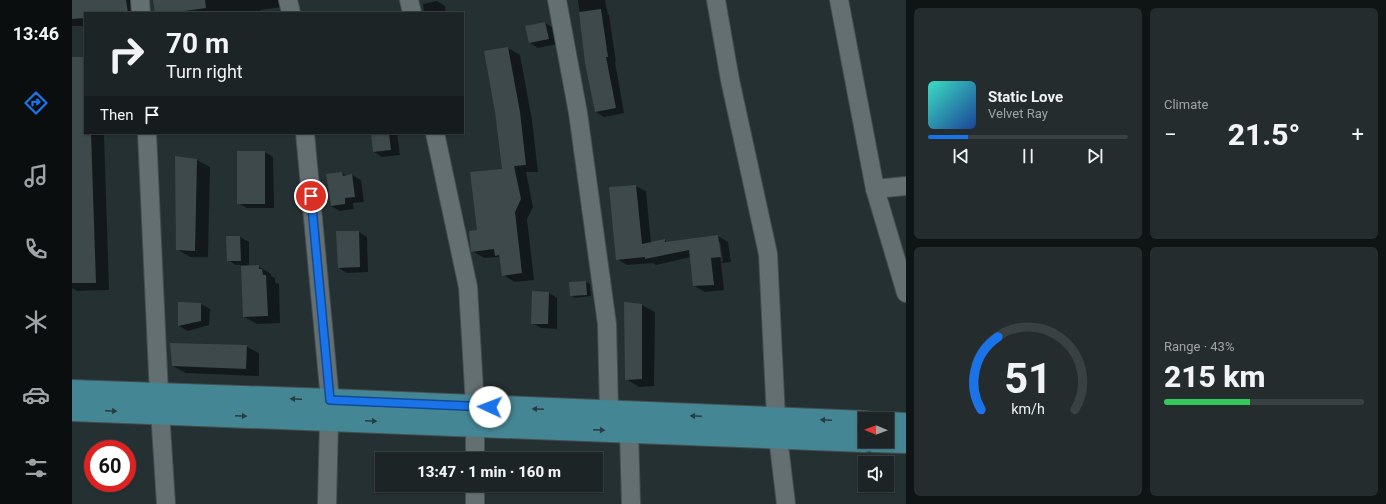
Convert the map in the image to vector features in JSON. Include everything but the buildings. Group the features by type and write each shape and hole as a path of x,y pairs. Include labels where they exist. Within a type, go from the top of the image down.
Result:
{"main road":[{"path":"72,391 160,404"},
{"path":"72,410 160,404 330,410 564,419 629,431 777,428 858,422"},
{"path":"564,419 609,412 777,428 858,440"},
{"path":"894,423 906,424"},
{"path":"894,442 906,442"}],"street":[{"path":"140,0 141,12"},
{"path":"288,0 291,12"},
{"path":"409,0 412,12"},
{"path":"557,0 578,113 607,324 609,412"},
{"path":"716,0 730,80 768,254 777,428 786,504"},
{"path":"839,0 874,189 906,293"},
{"path":"147,134 166,504"},
{"path":"305,134 330,410 327,504"},
{"path":"435,134 468,287 475,416 475,452"},
{"path":"874,189 906,186"},
{"path":"629,431 631,504"},
{"path":"475,492 475,504"}],"route":[{"path":"311,196 330,400 490,407"}]}
